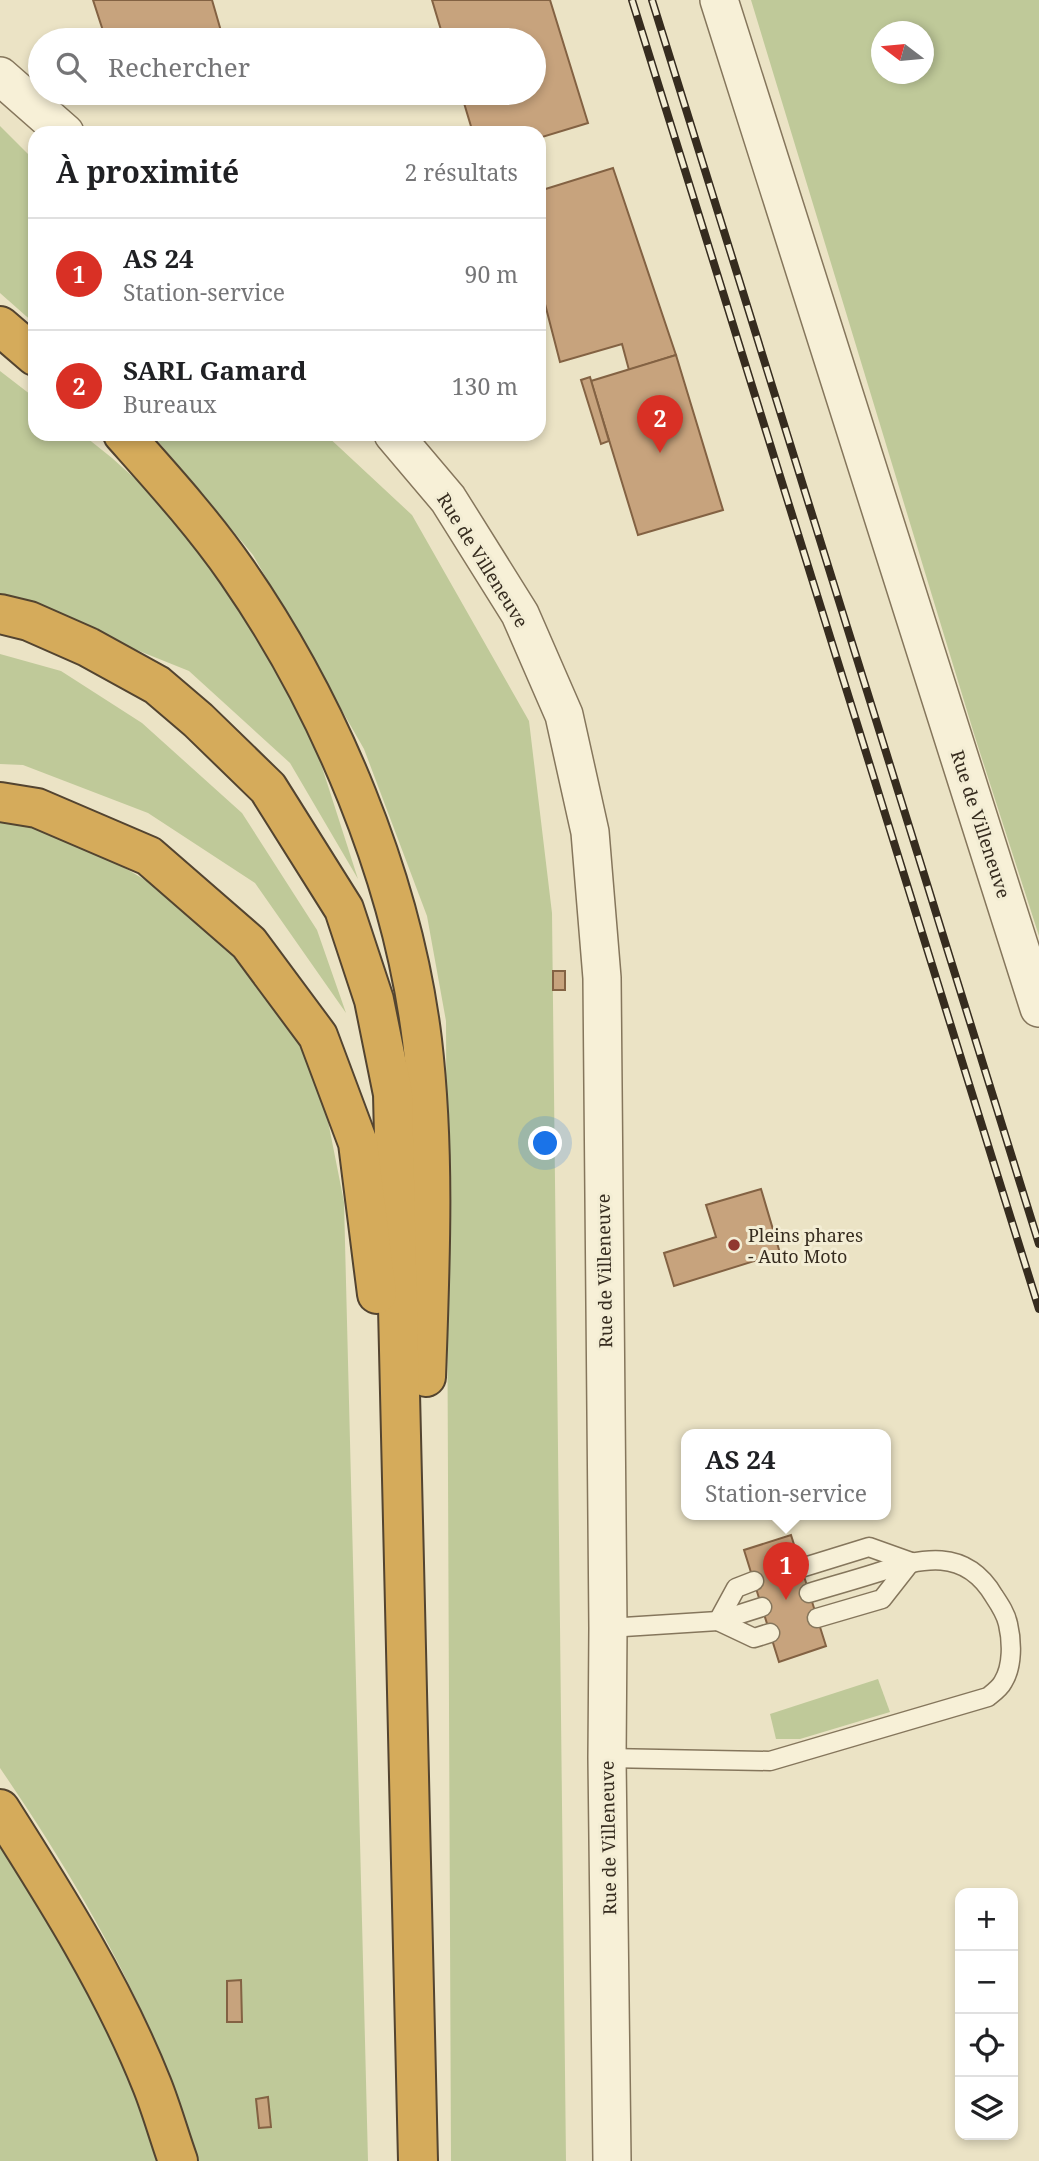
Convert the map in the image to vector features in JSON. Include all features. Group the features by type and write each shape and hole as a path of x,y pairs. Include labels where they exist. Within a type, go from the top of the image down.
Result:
{"highway":[{"path":"0,326 28,350"},
{"path":"129,441 187,506 237,572 286,649 343,760 398,916 422,1039 430,1158 427,1348 411,1803"},
{"path":"0,614 29,621 88,647 157,685 198,720 268,788 344,909 374,1000 393,1094 418,2161"},
{"path":"0,802 37,808 149,856 249,943 318,1036 358,1143 376,1281 411,1803"},
{"path":"0,1809 53,1892 103,1981 152,2085 178,2161"}],"street":[{"name":"Rue de Villeneuve","path":"719,0 1039,1008"},
{"path":"0,76 28,101"},
{"path":"33,105 57,126"},
{"name":"Rue de Villeneuve","path":"399,441 449,499 520,614 564,715 590,832 602,978 612,2161"}],"lane":[{"path":"801,1568 869,1546 911,1562"},
{"path":"607,1758 769,1761 988,1698 1003,1682 1012,1639 1007,1617 988,1586 971,1570 952,1561 933,1559 911,1562 809,1593"},
{"path":"817,1618 882,1599 911,1562"},
{"path":"718,1621 736,1588 754,1581"},
{"path":"608,1628 718,1621 762,1607"},
{"path":"718,1621 754,1638 770,1633"}],"green space":[{"path":"751,0 1039,0 1039,936 975,737"},
{"path":"0,126 28,154 28,318 0,293"},
{"path":"0,371 28,393 28,441 91,441 172,512 261,643 311,733 358,879 290,763 189,671 0,595"},
{"path":"158,441 333,441 412,515 529,721 552,913 566,2161 451,2161 446,1021 427,916 364,749 253,555"},
{"path":"0,654 61,671 142,723 242,813 317,930 346,1013 255,883 148,813 23,765 0,764"},
{"path":"0,821 30,825 98,852 162,890 255,974 299,1039 328,1121 344,1202 368,2161 199,2161 155,2039 116,1959 72,1880 0,1768"},
{"path":"878,1679 890,1712 800,1739 776,1739 770,1714"},
{"path":"0,1837 85,1975 166,2161 0,2161"}],"building":[{"path":"93,0 212,0 220,28 102,28"},
{"path":"432,0 550,0 588,123 546,136 546,126 471,126 465,105 546,105 546,28 440,28"},
{"path":"613,168 676,355 629,370 622,344 560,362 546,308 546,189"},
{"path":"676,355 723,510 638,535 591,381"},
{"path":"590,377 609,441 601,444 581,380"},
{"path":"553,971 565,971 565,990 553,990"},
{"name":"Pleins phares - Auto Moto","path":"761,1189 780,1253 674,1286 664,1253 716,1237 706,1205"},
{"path":"791,1535 826,1646 779,1662 744,1550"},
{"path":"241,1980 242,2022 227,2022 227,1981"},
{"path":"268,2097 271,2127 259,2128 256,2099"}],"railway":[{"path":"632,0 1039,1309"},
{"path":"652,0 1039,1244"}],"place":[{"name":"SARL Gamard","path":"660,453"},
{"name":"Pleins phares - Auto Moto","path":"734,1245"},
{"name":"AS 24","path":"786,1600"}]}
